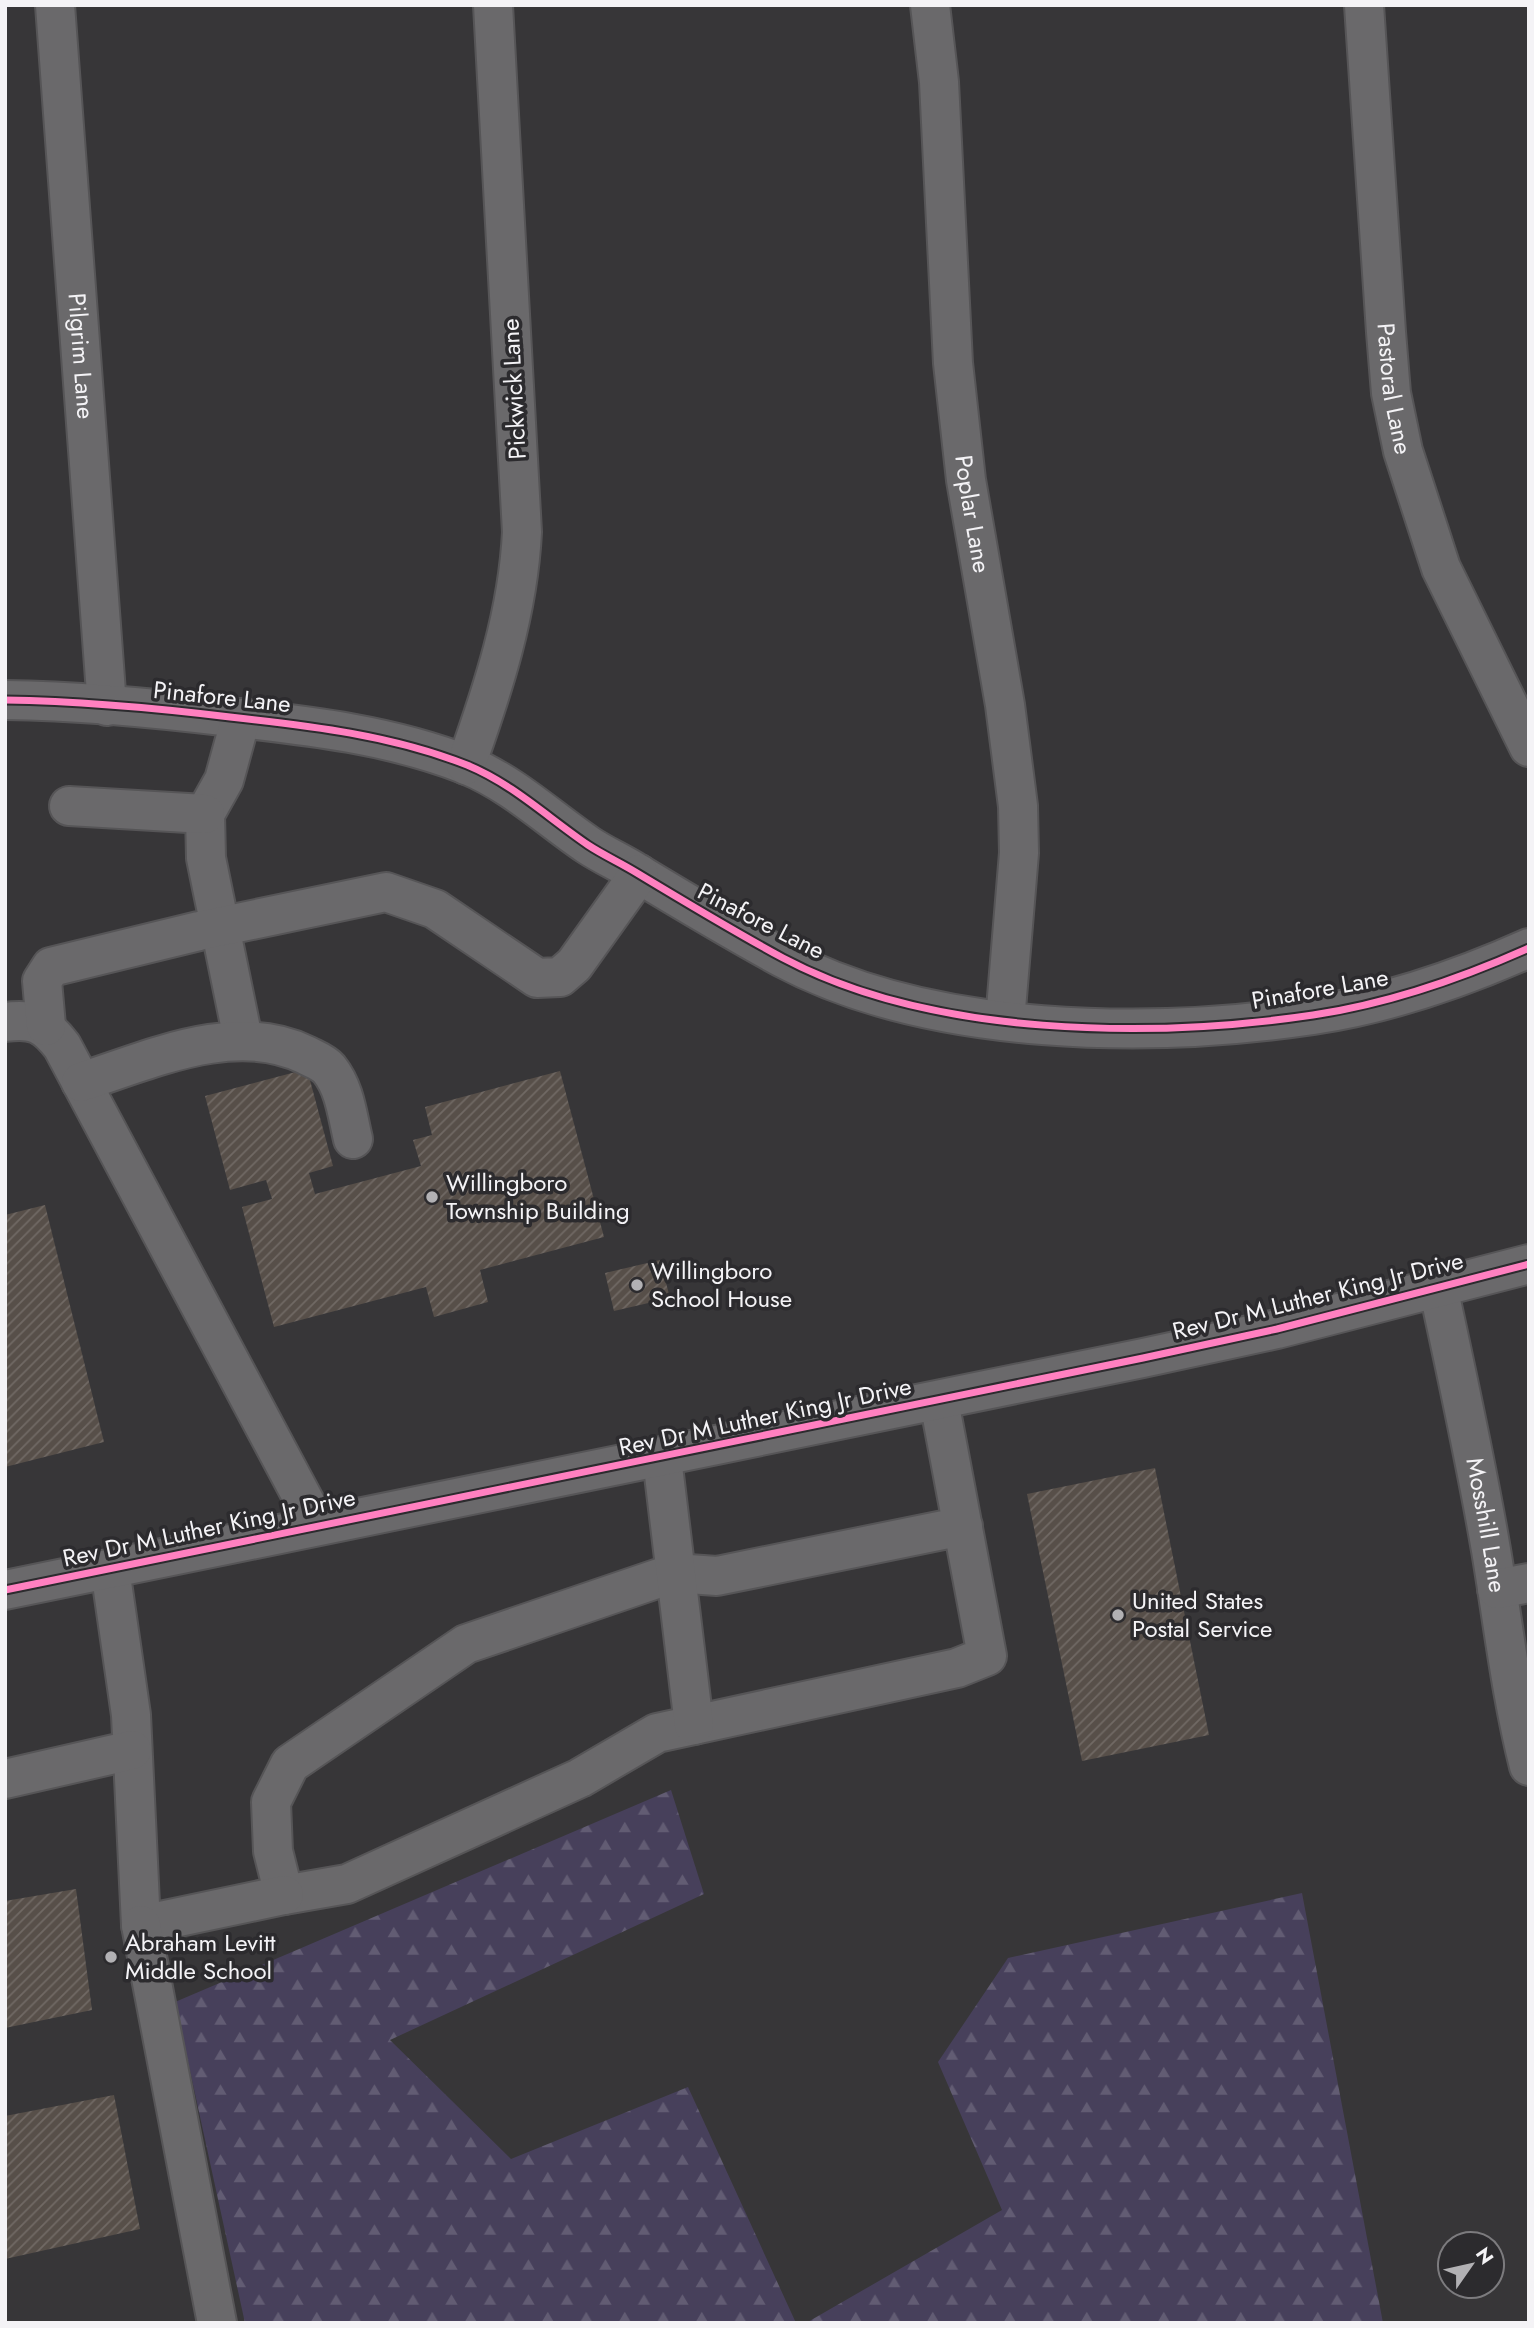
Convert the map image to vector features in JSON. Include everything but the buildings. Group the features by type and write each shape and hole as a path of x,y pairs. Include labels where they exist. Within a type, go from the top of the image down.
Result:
{"street":[{"name":"Pilgrim Lane","path":"55,5 107,706"},
{"name":"Pickwick Lane","path":"466,765 492,692 520,580 522,532 493,5"},
{"name":"Poplar Lane","path":"930,5 939,82 953,363 967,480 993,652 1005,705 1018,806 1019,853 1005,1021"},
{"name":"Pastoral Lane","path":"1364,5 1391,393 1403,451 1441,568 1529,747"},
{"name":"Pinafore Lane","path":"5,700 66,701 343,731 396,743 466,765 500,780 588,845 687,904 800,965 855,987 928,1008 1005,1021 1084,1026 1197,1026 1316,1014 1439,983 1529,948"},
{"path":"241,718 224,780 205,814 206,858 243,1039"},
{"path":"69,806 205,814"},
{"path":"317,1525 62,1046 46,1026 42,981 51,967 220,926 386,892 435,909 537,978 560,977 574,965 639,874"},
{"path":"5,1022 20,1020 46,1026"},
{"path":"81,1082 175,1052 243,1039 291,1048 327,1066 342,1090 353,1139"},
{"name":"Rev Dr M Luther King Jr Drive","path":"5,1590 317,1525 662,1458 1277,1329 1529,1264"},
{"name":"Mosshill Lane","path":"1438,1287 1466,1416 1513,1586 1513,1674 1518,1722 1529,1766"},
{"path":"141,1925 347,1884 580,1778 657,1733 957,1668 987,1656 939,1401"},
{"path":"662,1458 694,1725"},
{"path":"284,1895 273,1851 271,1802 290,1764 466,1644 674,1573 717,1576 963,1526"},
{"path":"110,1569 131,1715 141,1925 217,2323"},
{"path":"5,1779 132,1750"}],"green space":[{"path":"671,1790 704,1894 390,2040 511,2159 688,2087 796,2323 245,2323 175,2002"},
{"path":"1302,1893 1383,2323 806,2323 1002,2210 938,2062 1008,1958"}],"cycle path":[{"path":"5,700 118,706 291,724 380,739 438,755 467,765 500,782 594,849 783,958 842,984 905,1004 973,1017 1043,1025 1113,1028 1250,1023 1369,1004 1424,989 1529,948"},
{"path":"5,1590 1143,1358 1277,1329 1529,1264"}],"place":[{"name":"Willingboro Township Building","path":"432,1197"},
{"name":"Willingboro School House","path":"637,1285"},
{"name":"United States Postal Service","path":"1118,1615"},
{"name":"Abraham Levitt Middle School","path":"111,1957"}]}
